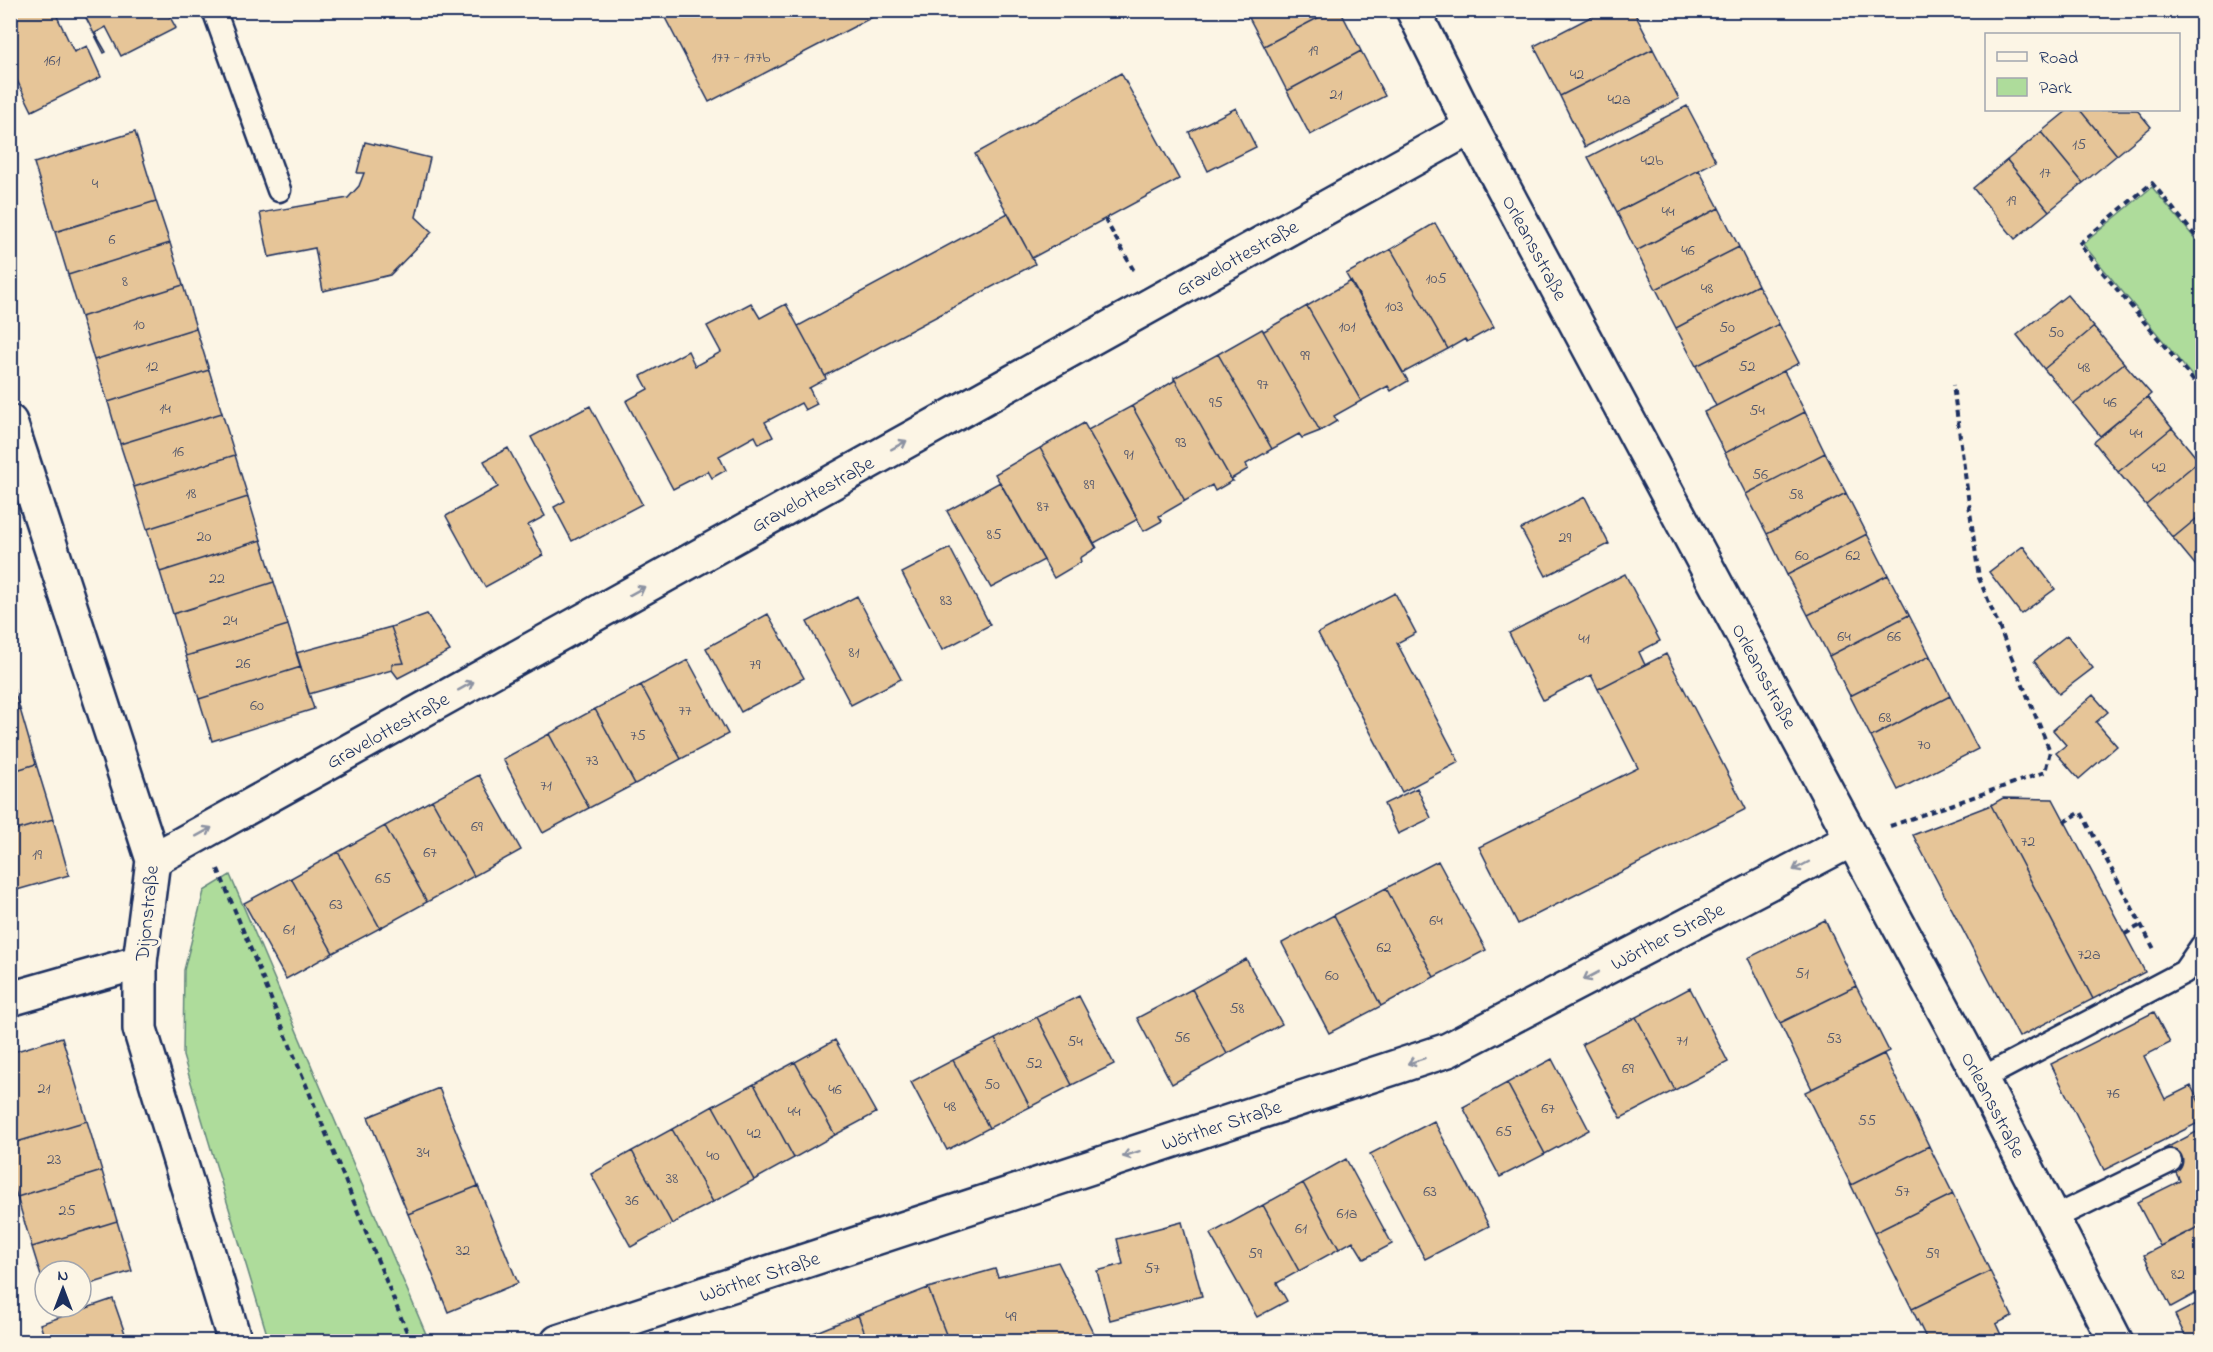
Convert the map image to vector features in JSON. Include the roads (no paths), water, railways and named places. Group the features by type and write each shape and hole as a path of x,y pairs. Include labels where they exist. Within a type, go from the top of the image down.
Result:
{"street":[{"name":"Orleansstraße","path":"1413,10 1471,127 1981,1079 2116,1341"},
{"name":"Gravelottestraße","path":"153,860 1471,127"},
{"name":"Dijonstraße","path":"10,422 153,860 140,962 140,1029 235,1341"},
{"name":"Wörther Straße","path":"558,1341 1448,1050 1853,839"},
{"path":"10,999 140,962"}],"lane":[{"path":"214,10 279,190"},
{"path":"1981,1079 2184,972 2202,946"},
{"path":"2053,1218 2170,1161"}]}
